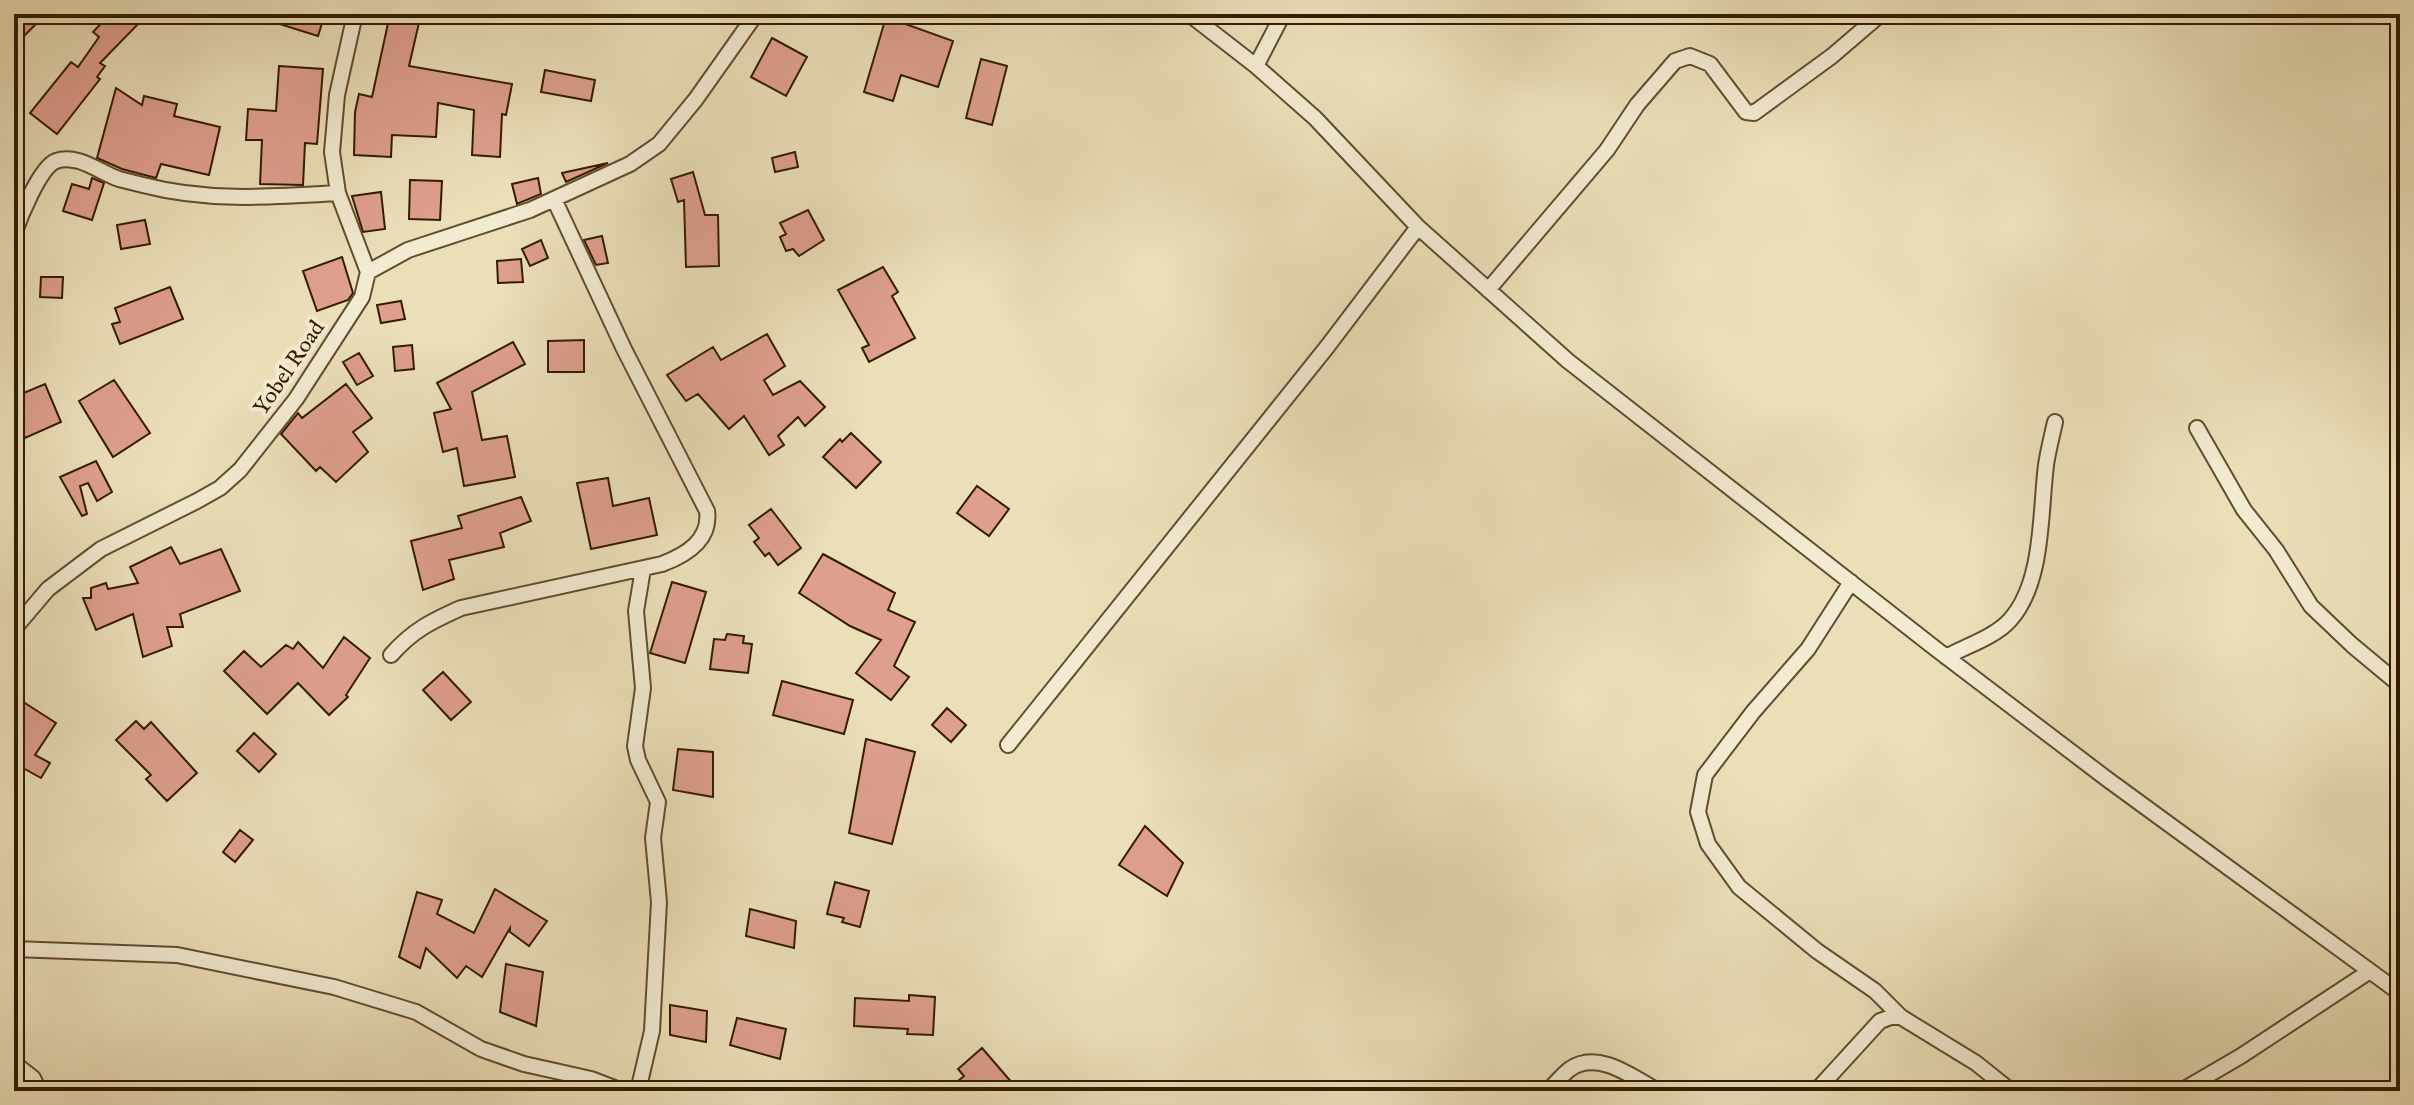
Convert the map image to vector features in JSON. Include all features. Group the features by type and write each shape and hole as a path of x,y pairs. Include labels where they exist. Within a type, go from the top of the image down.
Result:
{"street":[{"path":"355,14 337,95 332,152 338,193 368,272 408,250 530,210 630,164 659,144 696,99 756,14"},
{"path":"1189,14 1256,66 1315,118 1418,227 1568,361 1946,657 2400,993"},
{"path":"1256,66 1283,14"},
{"path":"1488,290 1607,150 1637,105 1675,61 1690,56 1710,64 1746,112 1754,113 1832,56 1881,14"},
{"path":"14,234 21,214 47,166 66,159 80,161 119,179 197,196 264,197 338,193"},
{"path":"391,655 408,635 434,619 461,608 643,569 691,550 707,529 707,511 624,349 554,199"},
{"path":"1008,745 1327,347 1418,227"},
{"name":"Yobel Road","path":"14,629 48,589 101,549 220,488 240,470 304,387 362,297 368,272"},
{"path":"1946,657 2003,627 2020,606 2031,579 2055,422"},
{"path":"2197,428 2244,510 2276,550 2311,606 2400,685"},
{"path":"638,1091 652,1031 659,902 653,838 658,802 638,760 635,746 643,688 636,611 643,569"},
{"path":"1851,582 1808,649 1753,712 1705,775 1698,812 1708,844 1739,887 1817,951 1875,991 1901,1017 1976,1063 2011,1091"},
{"path":"14,949 177,955 334,987 416,1012 481,1049 524,1064 591,1079 622,1091"},
{"path":"2181,1091 2241,1056 2370,971"},
{"path":"1816,1091 1880,1021 1901,1017"},
{"path":"1548,1091 1572,1067 1600,1062 1658,1091"},
{"path":"14,1063 33,1078 39,1091"}],"building":[{"path":"14,14 46,14 14,46"},
{"path":"110,14 134,14 141,21 100,63 105,66 97,77 100,79 57,134 30,113 71,62 78,67 99,37 93,32"},
{"path":"257,14 325,14 318,36 257,17"},
{"path":"390,14 421,14 409,66 512,84 506,115 502,114 500,157 472,155 474,110 438,103 436,137 392,135 391,157 354,155 355,112 359,94 372,97"},
{"path":"886,17 953,41 938,87 901,75 893,101 864,92"},
{"path":"772,38 807,57 786,96 751,77"},
{"path":"981,59 1007,66 992,125 966,118"},
{"path":"279,66 323,69 317,144 305,143 303,185 260,184 262,140 246,140 248,109 276,111"},
{"path":"545,70 595,80 591,101 541,92"},
{"path":"116,88 142,105 144,96 177,104 174,116 220,127 209,175 161,164 156,178 97,158"},
{"path":"795,152 798,167 775,172 772,158"},
{"path":"608,163 566,182 562,173"},
{"path":"693,172 705,215 718,215 719,266 686,267 684,200 678,202 671,179"},
{"path":"92,178 104,183 92,220 63,211 72,184 89,189"},
{"path":"538,178 541,194 517,204 512,184"},
{"path":"410,180 442,181 440,220 409,219"},
{"path":"381,192 385,229 363,232 352,196"},
{"path":"808,210 824,240 799,256 793,249 786,251 780,237 786,234 780,223"},
{"path":"145,220 150,244 121,249 117,225"},
{"path":"602,236 608,263 596,265 584,240"},
{"path":"541,240 548,258 530,266 522,249"},
{"path":"342,257 353,293 348,300 317,311 303,271"},
{"path":"521,259 523,282 498,283 497,261"},
{"path":"883,267 898,292 892,296 915,338 869,362 862,348 869,345 838,290"},
{"path":"41,277 63,277 62,298 40,297"},
{"path":"170,287 183,319 120,344 112,324 120,322 115,308"},
{"path":"401,301 405,319 381,323 377,305"},
{"path":"767,334 785,366 764,380 773,395 800,381 825,407 805,426 798,417 778,436 784,445 769,455 744,416 729,429 698,394 686,401 667,375 713,347 721,360"},
{"path":"584,340 584,372 548,372 548,341"},
{"path":"513,342 525,364 472,392 482,440 507,436 515,477 464,486 457,448 443,452 434,413 451,409 437,383"},
{"path":"412,345 414,369 395,371 393,347"},
{"path":"359,353 373,376 357,385 343,362"},
{"path":"114,380 150,433 113,457 79,401"},
{"path":"45,384 61,422 25,438 14,413 14,397"},
{"path":"346,384 372,418 353,432 368,452 336,482 320,467 316,471 281,434 298,413 302,418"},
{"path":"851,433 881,462 856,488 823,457 840,439 842,442"},
{"path":"96,461 112,492 97,501 88,483 80,486 87,514 82,516 60,477"},
{"path":"608,478 613,506 649,498 657,535 591,549 577,483"},
{"path":"977,486 1009,509 989,536 957,513"},
{"path":"521,497 531,521 500,533 504,547 449,560 454,579 423,590 411,541 462,528 458,516"},
{"path":"771,509 801,548 778,565 769,553 765,556 754,542 759,538 749,525"},
{"path":"171,547 180,564 221,549 240,591 180,614 183,627 167,627 172,646 143,657 133,614 96,630 83,598 91,598 91,588 106,583 108,589 138,583 130,567"},
{"path":"823,554 895,593 888,610 915,622 894,666 909,677 891,700 856,673 881,640 850,626 799,593"},
{"path":"672,582 706,592 685,663 650,653"},
{"path":"727,634 744,636 743,643 752,644 748,673 710,669 714,639 725,640"},
{"path":"344,637 370,658 346,695 348,697 329,715 298,683 267,714 224,671 244,651 261,667 286,645 293,649 298,642 323,668"},
{"path":"443,672 471,702 451,720 423,690"},
{"path":"782,681 853,700 844,734 773,715"},
{"path":"14,696 56,723 35,755 50,763 41,778 14,763"},
{"path":"947,708 966,725 951,742 932,725"},
{"path":"136,721 144,729 151,722 197,773 167,801 146,779 151,775 116,740"},
{"path":"254,733 276,754 259,772 237,751"},
{"path":"866,739 915,752 892,844 849,833"},
{"path":"678,749 713,752 713,797 673,790"},
{"path":"1145,826 1183,863 1167,896 1119,865"},
{"path":"240,830 253,840 235,862 223,852"},
{"path":"835,882 869,891 860,927 842,922 844,918 827,914"},
{"path":"495,889 547,921 529,946 510,932 510,928 482,977 466,966 457,978 426,948 420,968 399,957 417,892 442,900 437,914 474,933"},
{"path":"750,909 796,921 794,948 746,936"},
{"path":"506,964 543,972 536,1026 500,1012"},
{"path":"909,995 935,997 933,1035 907,1034 908,1029 854,1026 855,998 909,1001"},
{"path":"670,1005 707,1011 706,1042 670,1035"},
{"path":"737,1018 786,1029 780,1059 730,1045"},
{"path":"982,1048 1013,1084 1005,1091 964,1091 957,1082 964,1076 958,1069"}]}
